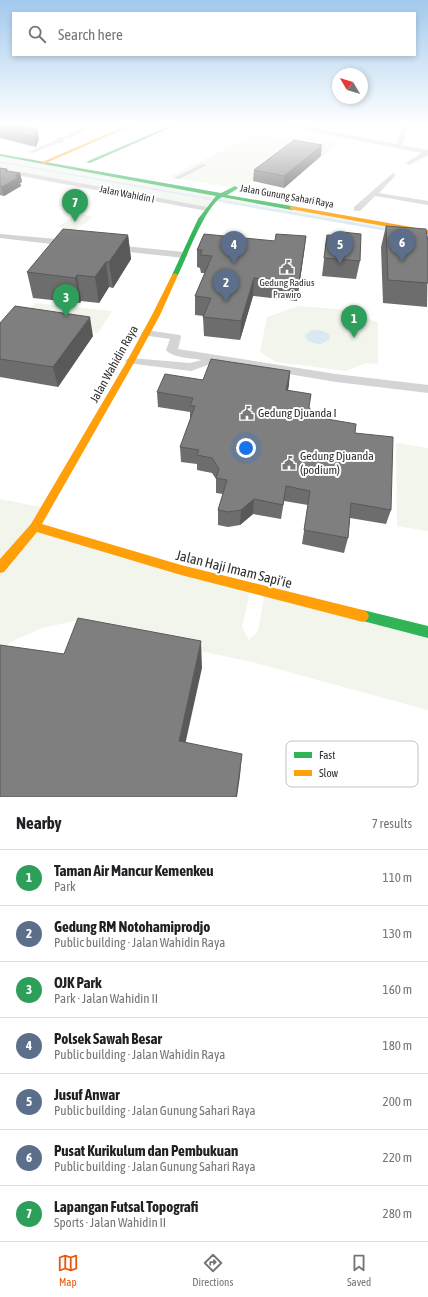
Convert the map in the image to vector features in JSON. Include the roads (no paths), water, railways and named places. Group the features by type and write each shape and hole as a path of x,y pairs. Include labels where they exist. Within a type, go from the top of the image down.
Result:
{"street":[{"name":"Jalan Gunung Sahari Raya","path":"33,161 214,201 428,232"},
{"name":"Jalan Gunung Sahari Raya","path":"84,161 266,194"},
{"path":"177,178 204,165"},
{"name":"Jalan Wahidin I","path":"0,170 214,201"},
{"path":"353,209 374,194 393,176"},
{"path":"214,201 235,188"},
{"path":"374,194 428,203"},
{"name":"Jalan Wahidin Raya","path":"0,568 35,527 131,361 201,219 214,201"},
{"path":"353,209 371,212"},
{"path":"0,236 77,244"},
{"path":"108,247 184,255"},
{"path":"146,333 176,337 171,350 214,360 336,378 428,389"},
{"path":"131,361 191,367 214,360"},
{"name":"Jalan Haji Imam Sapi'ie","path":"35,527 120,554 189,573 428,632"}],"waterway":[{"path":"0,162 210,199"},
{"path":"204,198 389,230"}],"place":[{"name":"Lapangan Futsal Topografi","path":"75,222"},
{"name":"Pusat Kurikulum dan Pembukuan","path":"402,262"},
{"name":"Polsek Sawah Besar","path":"234,264"},
{"name":"Jusuf Anwar","path":"340,264"},
{"name":"Gedung Radius Prawiro","path":"287,267"},
{"name":"Gedung RM Notohamiprodjo","path":"226,302"},
{"name":"OJK Park","path":"66,317"},
{"name":"Taman Air Mancur Kemenkeu","path":"354,338"},
{"name":"Gedung Djuanda I","path":"247,413"},
{"name":"Gedung Djuanda (podium)","path":"289,463"}]}
